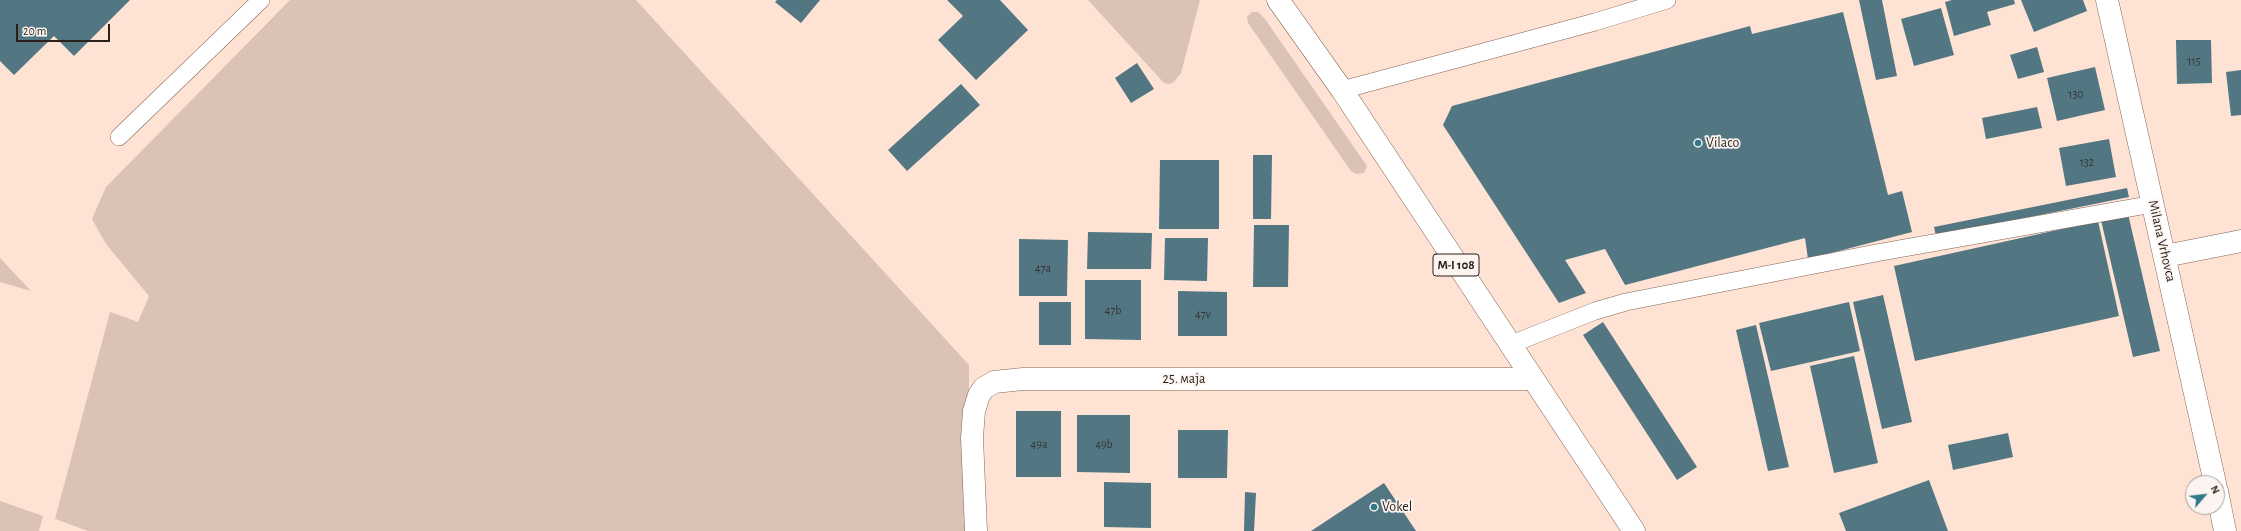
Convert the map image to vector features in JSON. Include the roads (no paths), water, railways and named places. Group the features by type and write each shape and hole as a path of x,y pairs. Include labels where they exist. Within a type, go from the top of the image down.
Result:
{"street":[{"name":"M-I 108","path":"1278,0 1342,90 1509,345 1634,531"},
{"name":"Milana Vrhovca","path":"2107,0 2213,475"},
{"path":"2165,256 2241,241"},
{"name":"25. маја","path":"976,531 972,438 974,411 979,395 984,388 994,382 1023,379 1532,379"},
{"path":"2222,515 2226,531"}],"lane":[{"path":"119,137 260,0"},
{"path":"1342,90 1595,22 1667,0"},
{"path":"1509,345 1595,311 1626,302 1876,253 2152,204"}],"place":[{"name":"Vilaco","path":"1698,143"},
{"name":"Vokel","path":"1374,507"}]}
